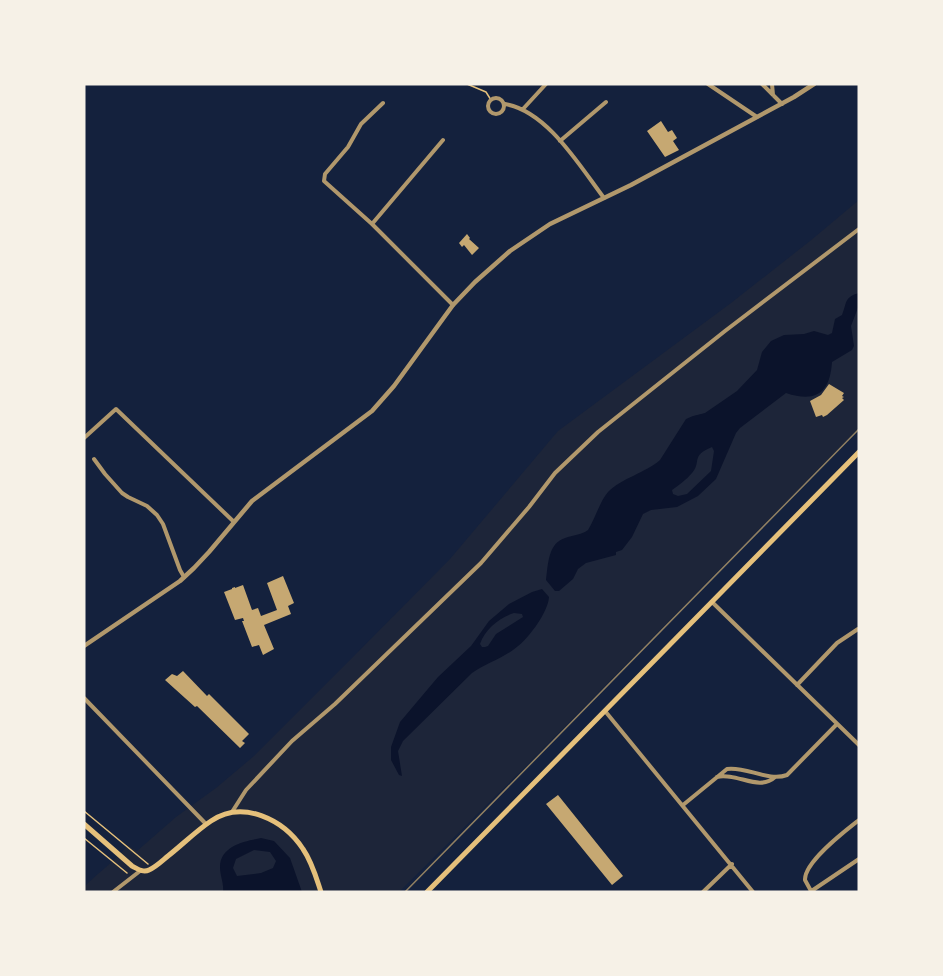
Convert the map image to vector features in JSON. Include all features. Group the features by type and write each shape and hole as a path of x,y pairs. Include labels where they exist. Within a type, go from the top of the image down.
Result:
{"main road":[{"path":"427,892 859,452"},
{"path":"84,824 140,871 150,870 218,817 232,813 262,815 286,830 304,850 321,892"}],"street":[{"path":"523,110 546,84"},
{"path":"708,84 757,117"},
{"path":"762,84 782,104"},
{"path":"772,84 773,95"},
{"path":"84,646 184,577 209,552 246,506 372,411 394,386 453,305 486,272 521,243 550,224 640,180 782,104 814,84"},
{"path":"505,104 502,112 498,114 494,114 488,108 491,100 499,98 505,104 523,110 542,123 560,141 603,198"},
{"path":"560,141 606,102"},
{"path":"383,103 361,124 348,147 325,174 324,181 372,224 453,305"},
{"path":"372,224 443,140"},
{"path":"232,813 246,790 292,741 335,704 481,562 555,473 607,425 859,229"},
{"path":"84,438 116,409 233,522"},
{"path":"94,459 125,496 147,506 157,515 163,524 184,577"},
{"path":"712,602 859,745"},
{"path":"797,685 837,643 858,628"},
{"path":"84,698 207,825"},
{"path":"605,711 753,892"},
{"path":"683,805 723,771 730,768 775,777 787,775 837,724"},
{"path":"716,777 726,776 764,783 775,777"},
{"path":"859,820 833,841 806,870 805,880 810,891 859,859"},
{"path":"703,892 732,864"},
{"path":"114,892 140,871"}],"path":[{"path":"467,84 486,92 491,100"},
{"path":"84,810 140,858"},
{"path":"84,838 126,873"}],"shaded area":[{"path":"859,200 859,428 399,892 84,892 84,887 128,845 137,851 176,817 254,756 450,559 558,431 731,303"},
{"path":"859,293 859,305 851,326 854,346 852,350 832,362 828,381 819,393 806,397 786,393 740,428 716,479 698,496 677,507 651,510 643,514 632,537 622,550 616,552 616,555 586,563 578,569 573,579 559,591 555,591 546,580 552,550 559,541 588,530 602,500 613,487 660,460 686,419 705,413 737,391 757,370 762,352 771,341 784,335 814,331 828,335 832,333 835,319 842,315 847,301 851,296","holes":["712,447 714,451 711,471 687,494 678,496 673,494 672,490 695,469 701,453"]},
{"path":"542,589 549,597 545,611 536,626 513,650 472,673 403,741 398,751 402,776 399,775 391,760 391,747 400,722 438,677 471,646 489,621 509,604","holes":["514,613 522,614 523,617 496,634 488,646 482,647 480,644 482,639 493,625"]},
{"path":"261,838 274,841 290,858 302,892 223,892 220,867 224,854 234,846","holes":["254,850 270,852 276,861 273,868 261,873 237,876 233,868 236,859"]}],"building":[{"path":"661,121 668,132 672,130 677,138 673,141 679,150 665,157 647,131"},
{"path":"467,234 479,248 472,255 464,245 462,247 459,243"},
{"path":"829,384 844,393 842,398 844,400 827,415 816,417 810,401 821,395"},
{"path":"283,576 294,603 288,606 291,614 264,625 274,649 263,655 259,645 252,647 242,621 244,621 243,618 235,620 224,592 243,585 252,610 258,608 261,616 277,610 267,583"},
{"path":"183,671 249,734 242,741 245,743 240,748 197,706 195,707 165,680 172,674 177,676"},
{"path":"558,795 623,876 612,885 546,804"}],"tram line":[{"path":"405,892 859,429"}]}
